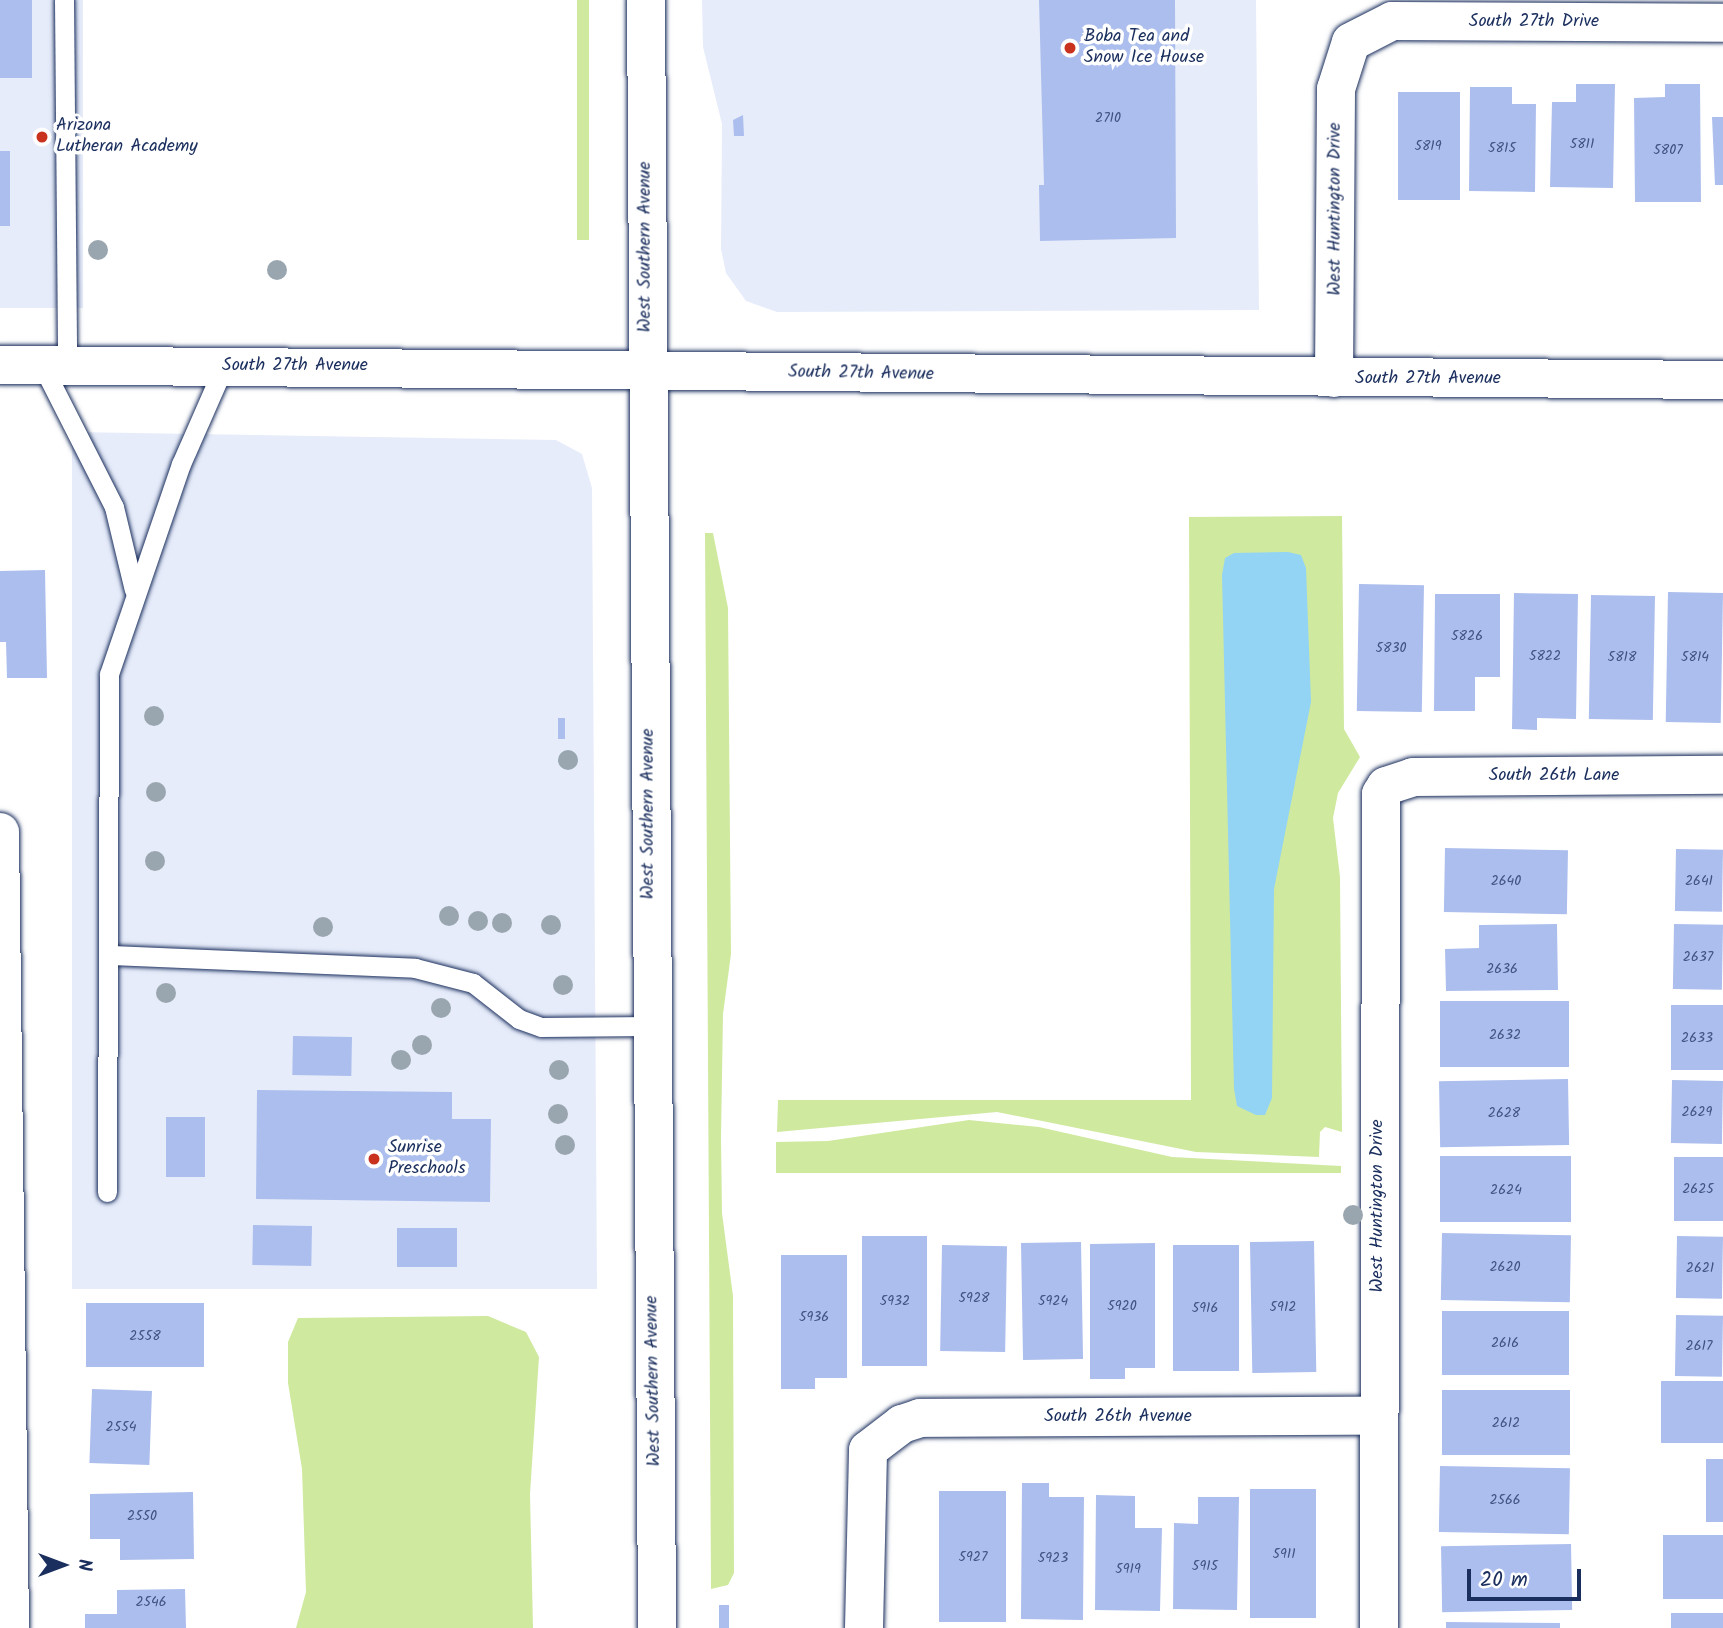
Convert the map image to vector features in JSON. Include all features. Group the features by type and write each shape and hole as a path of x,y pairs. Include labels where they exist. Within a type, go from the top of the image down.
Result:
{"street":[{"name":"West Southern Avenue","path":"646,0 650,1026 657,1628"},
{"name":"South 27th Drive","path":"1351,42 1392,21 1723,23"},
{"name":"West Huntington Drive","path":"1334,379 1336,89 1351,42"},
{"name":"South 27th Avenue","path":"0,365 647,369 1334,379 1723,380"},
{"name":"South 26th Lane","path":"1386,786 1413,777 1723,775"},
{"name":"West Huntington Drive","path":"1378,1628 1379,806 1386,786"},
{"path":"0,832 10,1628"},
{"name":"South 26th Avenue","path":"864,1628 868,1450 885,1434 920,1418 1377,1416"}],"lane":[{"path":"64,0 55,365 114,507 134,590"},
{"path":"107,1192 110,955 106,701 112,657 134,590 224,366"},
{"path":"110,955 415,968 472,983 519,1019 541,1027 650,1026"}],"shaded area":[{"name":"Arizona Lutheran Academy","path":"0,0 83,0 83,308 0,308"},
{"path":"702,0 1256,0 1259,310 777,312 746,301 726,273 721,249 722,124 703,47"},
{"path":"72,432 556,440 582,454 592,488 597,1289 72,1289"}],"green space":[{"path":"577,0 589,0 589,240 577,240"},
{"path":"1342,516 1344,729 1360,757 1338,793 1333,818 1340,877 1342,1132 1325,1127 1320,1132 1319,1157 1196,1152 997,1112 777,1132 778,1100 1191,1100 1189,517"},
{"path":"705,533 713,533 728,608 731,954 723,1014 721,1138 722,1213 733,1296 734,1573 728,1585 711,1589"},
{"path":"969,1120 1039,1127 1172,1157 1341,1166 1341,1173 776,1173 776,1142 828,1141"},
{"path":"488,1316 526,1332 539,1357 530,1494 533,1628 296,1628 306,1592 302,1469 288,1383 288,1342 298,1318"}],"water":[{"path":"1288,552 1301,555 1306,568 1311,702 1274,889 1272,1098 1265,1115 1256,1115 1237,1106 1234,1089 1222,575 1225,558 1234,553"}],"building":[{"path":"0,0 32,0 32,78 0,78"},
{"path":"1039,0 1175,0 1176,238 1040,241 1039,185 1044,185"},
{"path":"1576,84 1615,84 1613,188 1550,187 1552,102 1576,102"},
{"path":"1665,84 1700,84 1701,202 1635,202 1634,98 1665,97"},
{"path":"1470,87 1512,87 1512,104 1536,104 1535,192 1469,191"},
{"path":"1398,92 1460,92 1460,200 1398,200"},
{"path":"743,115 744,136 734,136 733,120"},
{"path":"1712,117 1723,117 1723,185 1715,185"},
{"path":"0,151 10,151 10,226 0,226"},
{"path":"45,570 47,678 7,678 6,642 0,642 0,571"},
{"path":"1359,584 1424,585 1422,712 1357,711"},
{"path":"1668,592 1723,593 1721,723 1666,722"},
{"path":"1514,593 1578,594 1576,719 1537,718 1537,730 1512,729"},
{"path":"1435,594 1500,594 1500,677 1475,677 1475,711 1434,711"},
{"path":"1591,595 1655,596 1653,720 1589,719"},
{"path":"558,718 565,718 565,739 558,739"},
{"path":"1445,848 1568,850 1567,914 1444,912"},
{"path":"1676,849 1723,850 1722,912 1675,911"},
{"path":"1557,924 1558,990 1446,991 1445,949 1479,948 1479,925"},
{"path":"1674,924 1723,925 1722,990 1673,989"},
{"path":"1440,1001 1569,1001 1569,1067 1440,1067"},
{"path":"1671,1005 1723,1005 1723,1070 1671,1070"},
{"path":"293,1036 352,1037 351,1076 292,1075"},
{"path":"1568,1079 1569,1145 1440,1147 1439,1081"},
{"path":"1672,1080 1723,1081 1722,1144 1671,1143"},
{"name":"Sunrise Preschools","path":"257,1090 452,1092 452,1119 491,1119 490,1202 256,1199"},
{"path":"166,1117 205,1117 205,1177 166,1177"},
{"path":"1440,1156 1571,1156 1571,1222 1440,1222"},
{"path":"1674,1157 1723,1157 1723,1221 1674,1221"},
{"path":"253,1225 312,1226 311,1266 252,1265"},
{"path":"397,1228 457,1228 457,1267 397,1267"},
{"path":"1442,1233 1571,1235 1570,1302 1441,1300"},
{"path":"862,1236 927,1236 927,1366 862,1366"},
{"path":"1677,1236 1723,1237 1722,1299 1676,1298"},
{"path":"1314,1241 1316,1372 1252,1373 1250,1242"},
{"path":"1081,1242 1083,1359 1023,1360 1021,1243"},
{"path":"1155,1243 1155,1368 1125,1368 1125,1379 1090,1379 1090,1244"},
{"path":"942,1245 1007,1246 1005,1352 940,1351"},
{"path":"1173,1245 1239,1245 1239,1371 1173,1371"},
{"path":"781,1255 847,1255 847,1378 815,1378 815,1389 781,1389"},
{"path":"86,1303 204,1303 204,1367 86,1367"},
{"path":"1442,1311 1569,1311 1569,1375 1442,1375"},
{"path":"1676,1315 1723,1316 1722,1377 1675,1376"},
{"path":"1661,1381 1723,1381 1723,1443 1661,1443"},
{"path":"92,1389 152,1391 149,1465 89,1463"},
{"path":"1442,1390 1570,1390 1570,1455 1442,1455"},
{"path":"1706,1459 1723,1459 1723,1522 1706,1522"},
{"path":"1440,1466 1570,1468 1569,1534 1439,1532"},
{"path":"1022,1483 1049,1483 1049,1497 1084,1497 1083,1620 1021,1619"},
{"path":"1250,1489 1316,1489 1316,1618 1250,1618"},
{"path":"939,1491 1006,1491 1006,1622 939,1622"},
{"path":"193,1492 194,1559 120,1560 120,1539 90,1539 90,1494"},
{"path":"1096,1495 1135,1496 1135,1528 1162,1528 1160,1611 1095,1610"},
{"path":"1198,1497 1239,1497 1237,1610 1173,1609 1174,1523 1198,1524"},
{"path":"1663,1535 1723,1535 1723,1599 1663,1599"},
{"path":"1571,1544 1572,1610 1442,1612 1441,1546"},
{"path":"185,1589 186,1628 85,1628 85,1614 117,1614 117,1590"},
{"path":"719,1605 729,1605 729,1628 719,1628"},
{"path":"1671,1613 1723,1613 1723,1628 1671,1628"},
{"path":"1446,1622 1560,1623 1560,1628 1446,1628"}],"place":[{"name":"Boba Tea and Snow Ice House","path":"1070,48"},
{"name":"Arizona Lutheran Academy","path":"42,137"},
{"name":"Sunrise Preschools","path":"374,1159"}]}
